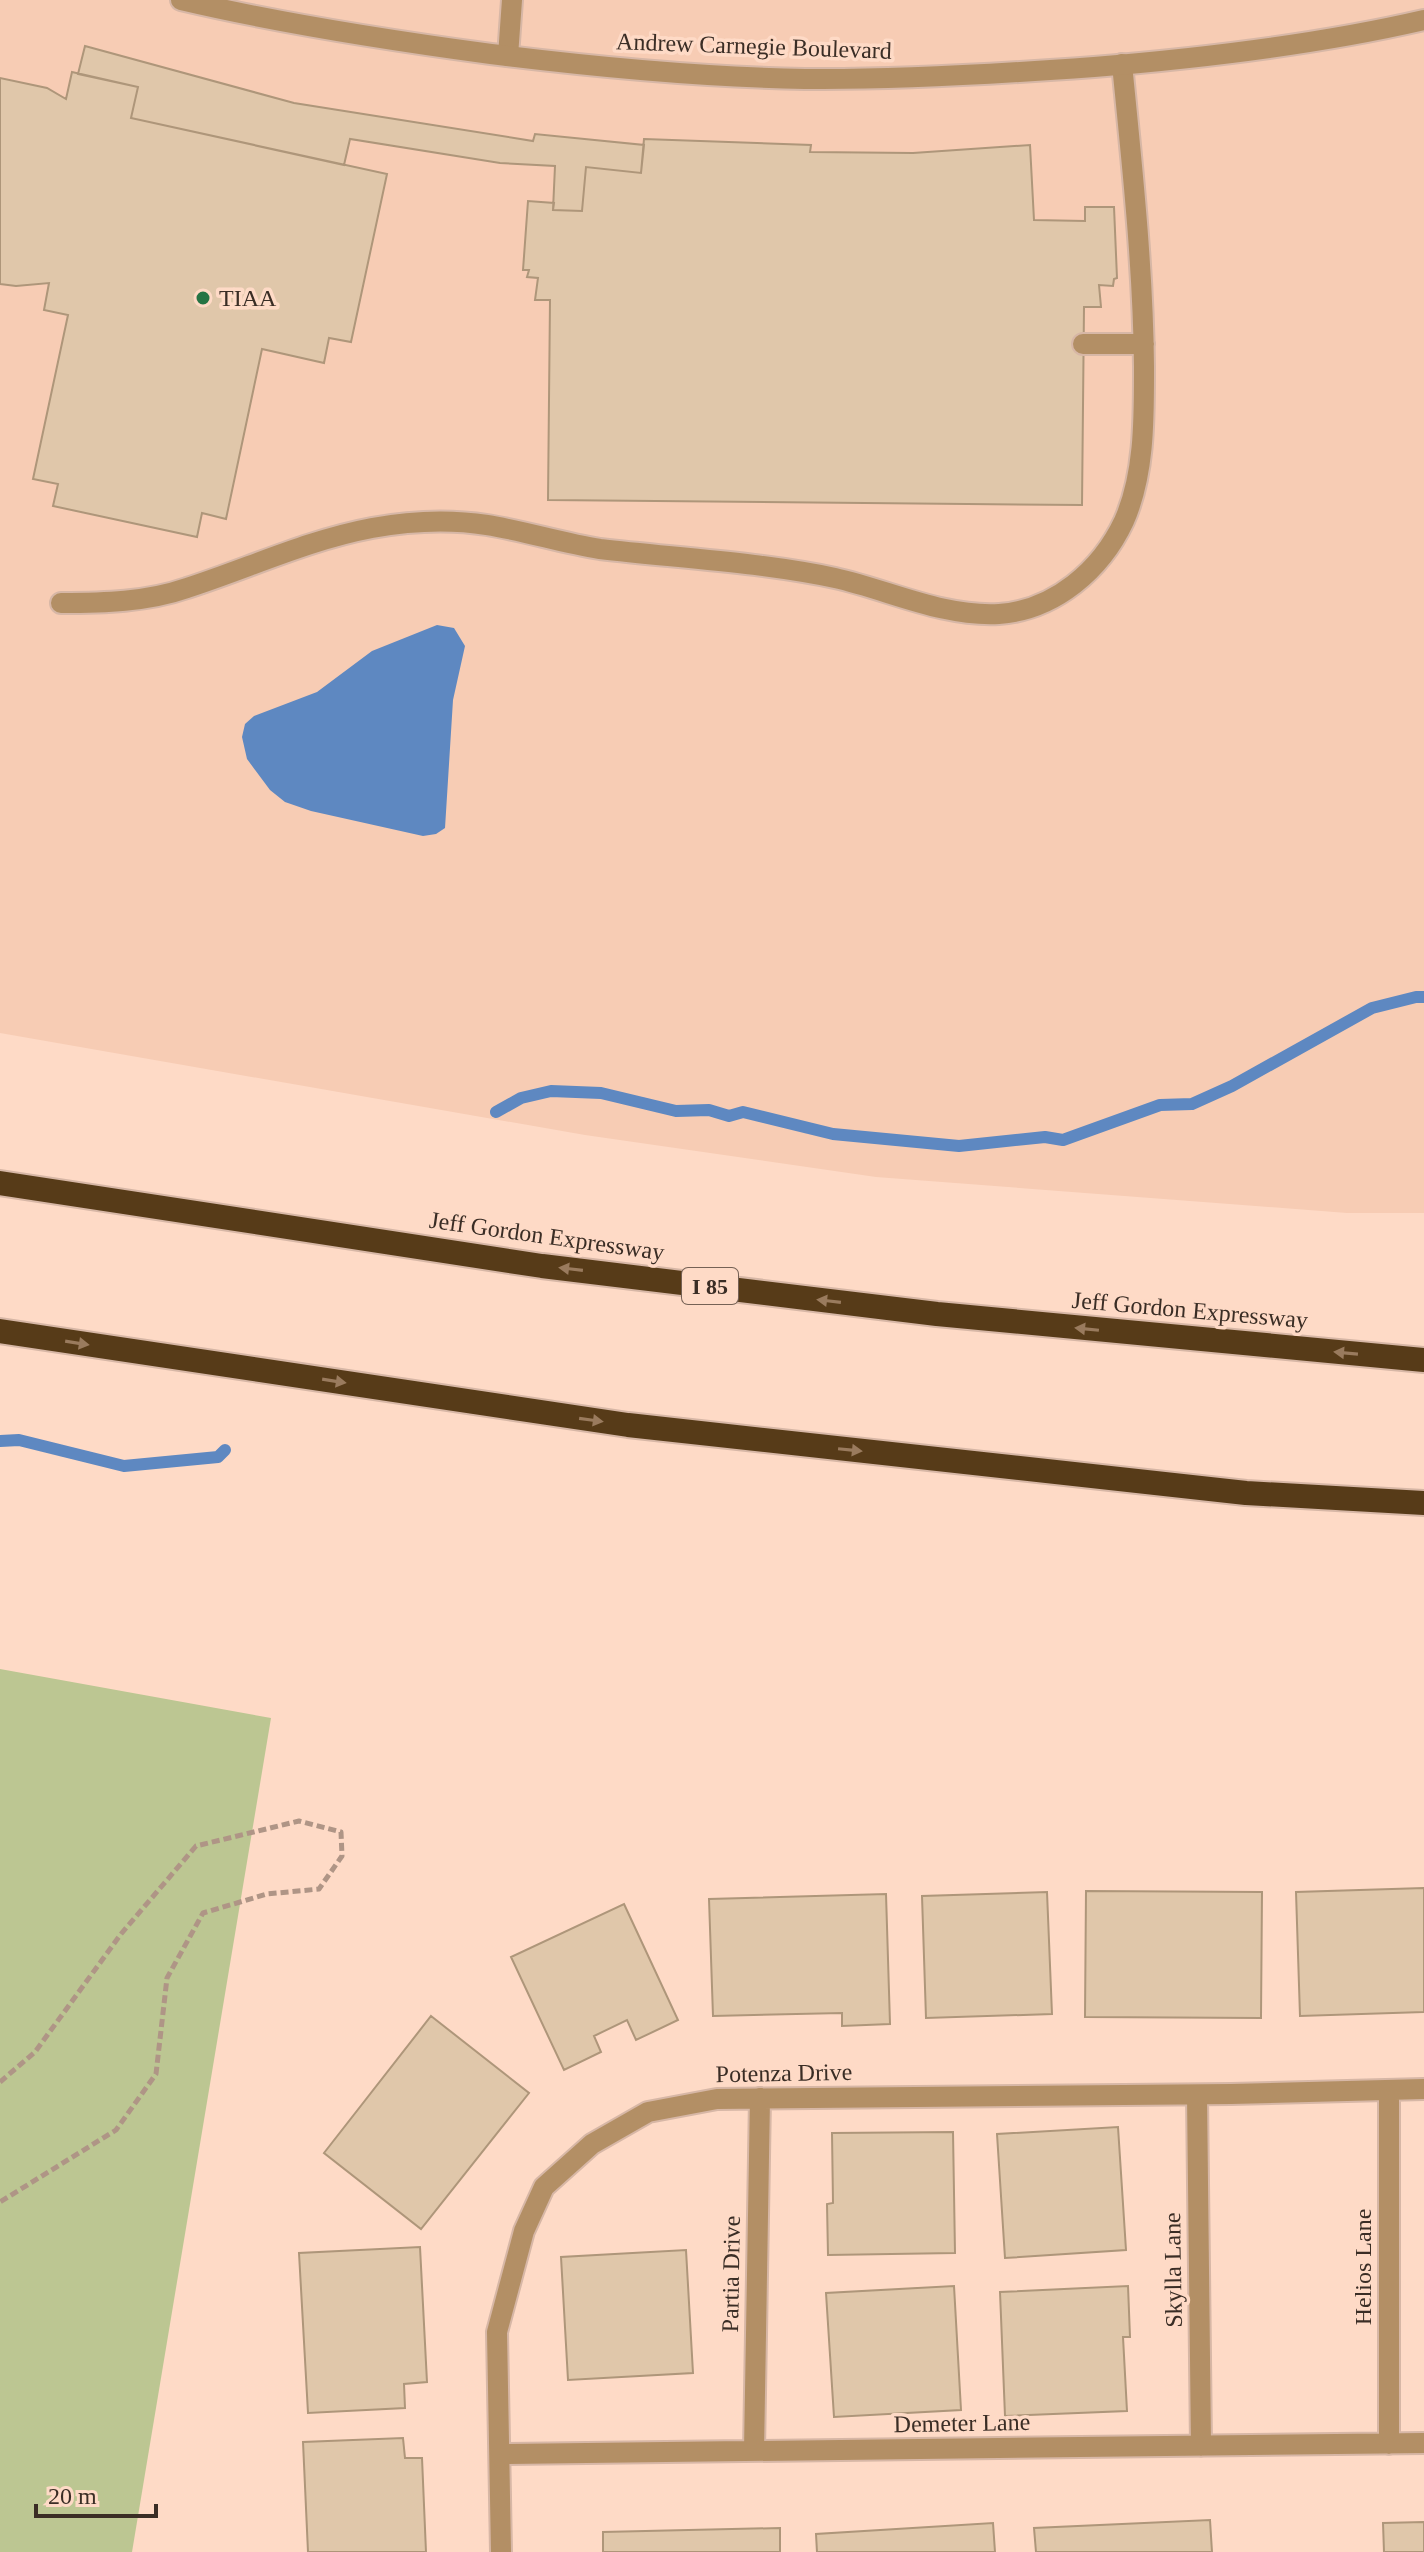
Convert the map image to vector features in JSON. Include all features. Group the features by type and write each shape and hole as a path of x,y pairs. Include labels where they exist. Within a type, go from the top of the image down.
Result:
{"highway":[{"name":"Jeff Gordon Expressway","path":"0,1183 557,1268 937,1314 1424,1360"},
{"path":"0,1331 628,1425 1246,1493 1424,1503"}],"street":[{"name":"Andrew Carnegie Boulevard","path":"181,0 289,23 508,56 611,68 806,79 1001,73 1122,64 1372,32 1424,20"},
{"path":"508,56 512,0"},
{"path":"61,603 101,603 187,589 328,538 412,522 486,525 600,549 836,578 936,607 969,613 999,614 1021,610 1062,593 1079,581 1110,546 1125,519 1135,489 1140,458 1144,414 1142,278 1122,64"},
{"path":"1083,344 1144,344"},
{"name":"Potenza Drive","path":"501,2552 497,2332 524,2231 544,2187 592,2144 648,2112 717,2099 1197,2095 1424,2089"},
{"name":"Helios Lane","path":"1389,2090 1389,2444"},
{"name":"Skylla Lane","path":"1197,2095 1201,2446"},
{"name":"Partia Drive","path":"754,2451 760,2098"},
{"name":"Demeter Lane","path":"500,2454 1424,2443"}],"path":[{"path":"0,2082 35,2052 121,1934 196,1846 299,1821 341,1832 342,1856 319,1889 267,1894 203,1913 167,1978 156,2074 116,2130 0,2202"}],"shaded area":[{"name":"TIAA","path":"0,0 1424,0 1424,1213 1347,1213 876,1177 585,1135 0,1033"}],"green space":[{"path":"0,1669 271,1718 132,2552 0,2552"}],"water":[{"path":"437,625 454,628 465,646 453,700 445,828 436,834 423,836 311,811 285,802 270,790 247,759 242,737 245,724 254,716 317,692 372,651"}],"building":[{"path":"85,46 294,103 533,141 535,134 644,145 641,173 586,167 582,211 553,210 555,166 500,163 350,139 344,165 131,118 138,87 78,74"},
{"name":"TIAA","path":"72,72 138,87 131,118 387,174 351,342 329,338 324,363 262,349 226,519 202,513 197,537 53,506 58,484 33,479 68,315 44,310 49,283 0,284 0,78 47,88 66,99"},
{"path":"644,139 811,145 810,152 913,153 1030,145 1034,220 1085,221 1085,207 1114,207 1117,278 1113,286 1099,285 1101,307 1084,307 1082,505 548,500 550,300 535,300 538,278 527,277 529,270 523,270 528,201 554,203 553,210 582,211 586,167 641,173"},
{"path":"1424,1888 1424,2012 1300,2016 1296,1892"},
{"path":"1086,1891 1262,1892 1261,2018 1085,2017"},
{"path":"1047,1892 1052,2014 926,2018 922,1896"},
{"path":"886,1894 890,2024 842,2026 842,2013 713,2016 709,1899"},
{"path":"624,1904 678,2020 636,2040 627,2020 594,2036 601,2052 564,2070 511,1957"},
{"path":"431,2016 529,2093 421,2229 324,2153"},
{"path":"1118,2127 1126,2250 1005,2258 997,2134"},
{"path":"953,2132 955,2253 828,2255 827,2204 833,2203 832,2133"},
{"path":"420,2247 427,2382 404,2384 405,2408 308,2413 299,2253"},
{"path":"686,2250 693,2373 568,2380 561,2257"},
{"path":"954,2286 961,2410 834,2417 826,2293"},
{"path":"1128,2286 1130,2337 1123,2337 1127,2411 1005,2416 1000,2292"},
{"path":"403,2438 405,2458 422,2458 426,2552 308,2552 303,2442"},
{"path":"1210,2520 1212,2552 1036,2552 1034,2528"},
{"path":"1424,2522 1424,2552 1384,2552 1383,2523"},
{"path":"993,2523 995,2552 817,2552 816,2534"},
{"path":"780,2528 780,2552 603,2552 603,2532"}],"waterway":[{"path":"496,1112 521,1098 551,1091 601,1093 676,1111 709,1110 729,1116 743,1112 833,1134 959,1146 1045,1137 1063,1140 1160,1105 1192,1104 1232,1086 1372,1008 1424,997"},
{"path":"0,1441 19,1440 124,1466 218,1457 225,1450"}],"place":[{"name":"TIAA","path":"203,298"}]}
